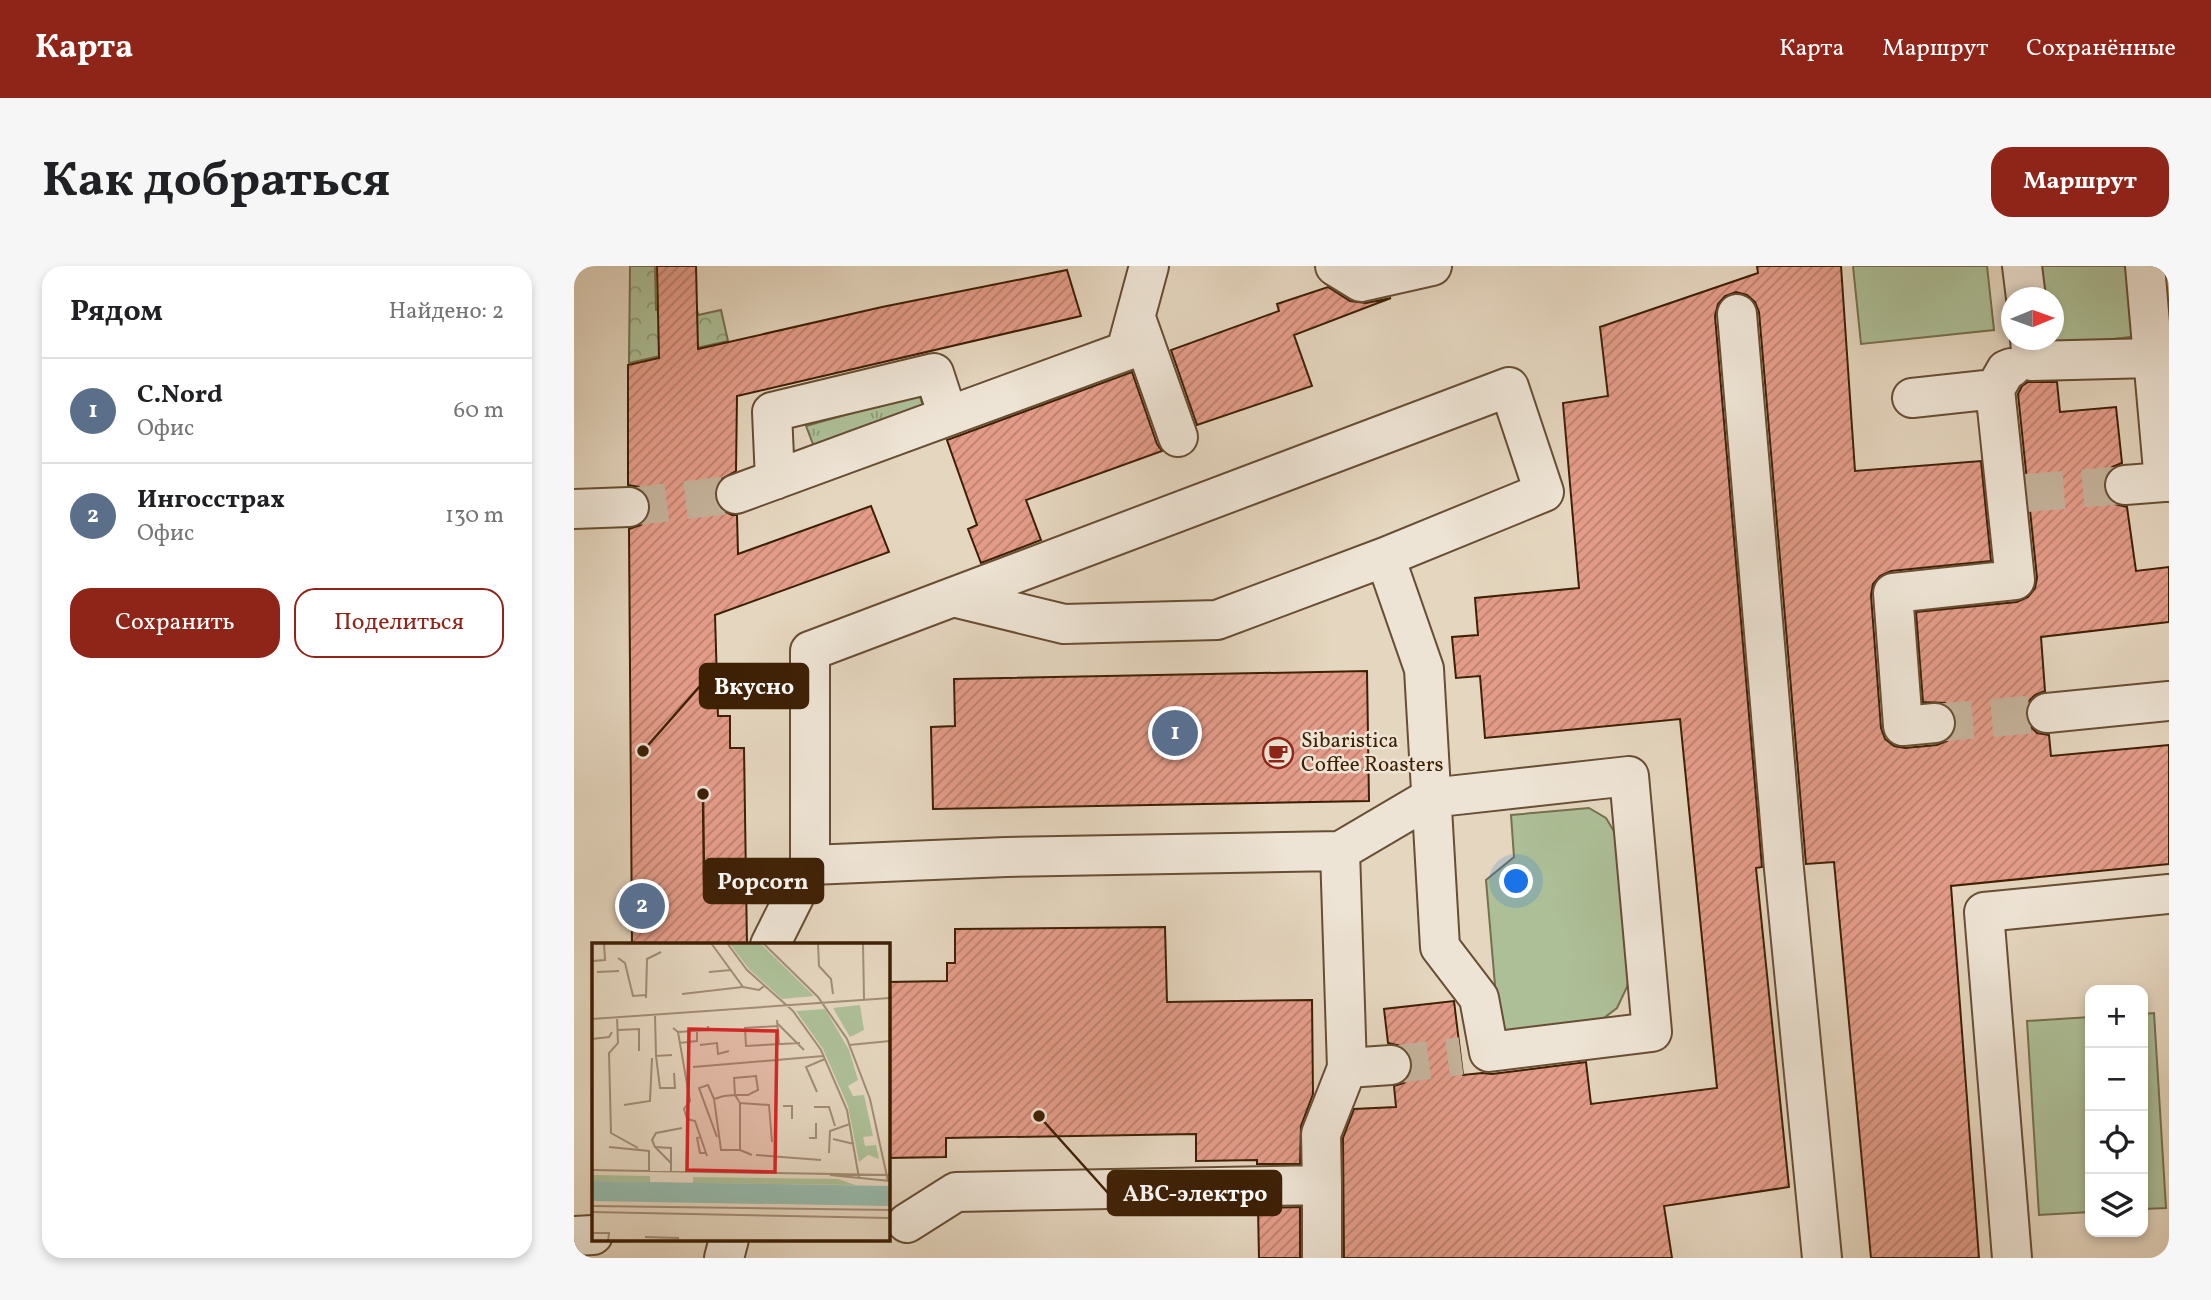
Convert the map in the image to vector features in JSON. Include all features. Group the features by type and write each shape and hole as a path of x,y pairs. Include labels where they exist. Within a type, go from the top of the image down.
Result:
{"lane":[{"path":"736,494 1126,351 1149,266"},
{"path":"1335,266 1361,282 1433,266"},
{"path":"2022,266 2025,287"},
{"path":"2124,485 2167,482 2152,358 2145,266"},
{"path":"1737,313 1784,869 1822,1258"},
{"path":"1136,318 1178,437"},
{"path":"1935,723 1903,726 1893,593 2015,580 2017,494 1996,389 2006,370 2031,350 2152,358"},
{"path":"775,480 772,412 934,373 948,416"},
{"path":"771,943 810,865 810,651 1509,387 1544,492 1385,557 1217,620 1064,624 953,597"},
{"path":"1912,398 1996,389"},
{"path":"574,509 629,508"},
{"path":"810,865 1006,857 1340,851 1430,798 1629,776 1652,1032 1475,1054 1479,998 1440,947 1430,798 1424,669 1385,557"},
{"path":"2047,713 2169,701"},
{"path":"1322,1258 1321,1134 1347,1068 1340,851"},
{"path":"2011,1258 1984,912 2169,894"},
{"path":"1347,1068 1391,1065"},
{"path":"907,1223 956,1192 1322,1185"},
{"path":"574,1236 592,1236"},
{"path":"724,1258 729,1240"}],"green space":[{"path":"630,266 655,266 656,310 697,310 698,315 721,310 728,341 629,363"},
{"path":"1853,266 1987,266 1994,330 1861,344"},
{"path":"2040,266 2129,266 2138,336 2064,345 2064,287 2043,287"},
{"path":"919,394 926,415 816,452 806,426"},
{"path":"1589,808 1606,818 1615,833 1631,967 1627,987 1617,1008 1600,1021 1499,1032 1486,880 1514,857 1511,815"},
{"path":"2154,1013 2166,1208 2148,1209 2148,1014"},
{"path":"2085,1017 2085,1212 2039,1215 2027,1021"}],"building":[{"path":"657,266 696,266 698,349 882,307 1067,270 1081,316 737,396 736,471 720,480 714,491 715,501 722,510 737,515 738,554 871,506 889,552 715,615 718,716 730,716 730,748 744,748 747,943 632,943 629,529 641,525 648,518 651,507 647,495 639,487 628,485 628,365 659,358"},
{"path":"1757,266 1841,266 1855,471 1981,461 1991,561 1891,571 1880,576 1873,584 1871,595 1881,728 1885,739 1894,746 1905,748 1937,745 1947,741 1955,733 1957,722 1953,711 1945,703 1923,702 1916,612 2017,602 2028,597 2035,588 2037,578 2018,394 2022,386 2028,382 2057,382 2060,412 2116,407 2122,463 2112,467 2106,475 2103,487 2107,497 2115,504 2127,507 2136,571 2169,567 2169,622 2041,637 2045,691 2035,695 2027,703 2025,716 2037,733 2049,735 2051,756 2169,745 2169,864 1951,886 1979,1258 1871,1258 1834,862 1806,864 1759,312 1755,302 1747,295 1736,292 1725,296 1718,304 1715,316 1762,867 1756,868 1789,1187 1664,1206 1672,1258 1344,1258 1343,1138 1354,1109 1396,1107 1394,1086 1404,1083 1413,1064 1409,1053 1401,1046 1388,1043 1384,1009 1454,1001 1463,1075 1586,1062 1591,1104 1717,1088 1680,719 1485,738 1480,676 1456,678 1452,637 1478,635 1475,598 1579,588 1563,403 1608,396 1600,327 1758,273"},
{"path":"1328,287 1350,301 1366,303 1391,298 1294,335 1312,386 1197,425 1171,350 1279,311 1277,304"},
{"path":"1132,372 1157,444 1162,451 1026,500 1041,540 981,563 968,529 977,525 947,440"},
{"path":"1367,671 1369,801 933,809 931,727 955,726 954,679"},
{"path":"1165,927 1167,1002 1312,1000 1313,1094 1301,1126 1300,1164 1257,1164 1257,1160 1196,1161 1196,1134 946,1138 946,1157 889,1158 889,982 947,981 947,963 955,963 955,929"},
{"path":"1300,1207 1300,1258 1259,1258 1258,1208"}],"tunnel":[{"path":"2026,493 2125,485"},
{"path":"629,507 736,494"},
{"path":"1935,723 2047,713"},
{"path":"1391,1065 1461,1056"}],"place":[{"name":"C.Nord","path":"1175,733"},
{"name":"Вкусно","path":"643,751"},
{"name":"Sibaristica Coffee Roasters","path":"1278,753"},
{"name":"Popcorn","path":"703,794"},
{"name":"Ингосстрах","path":"642,906"},
{"name":"АВС-электро","path":"1039,1116"}]}
